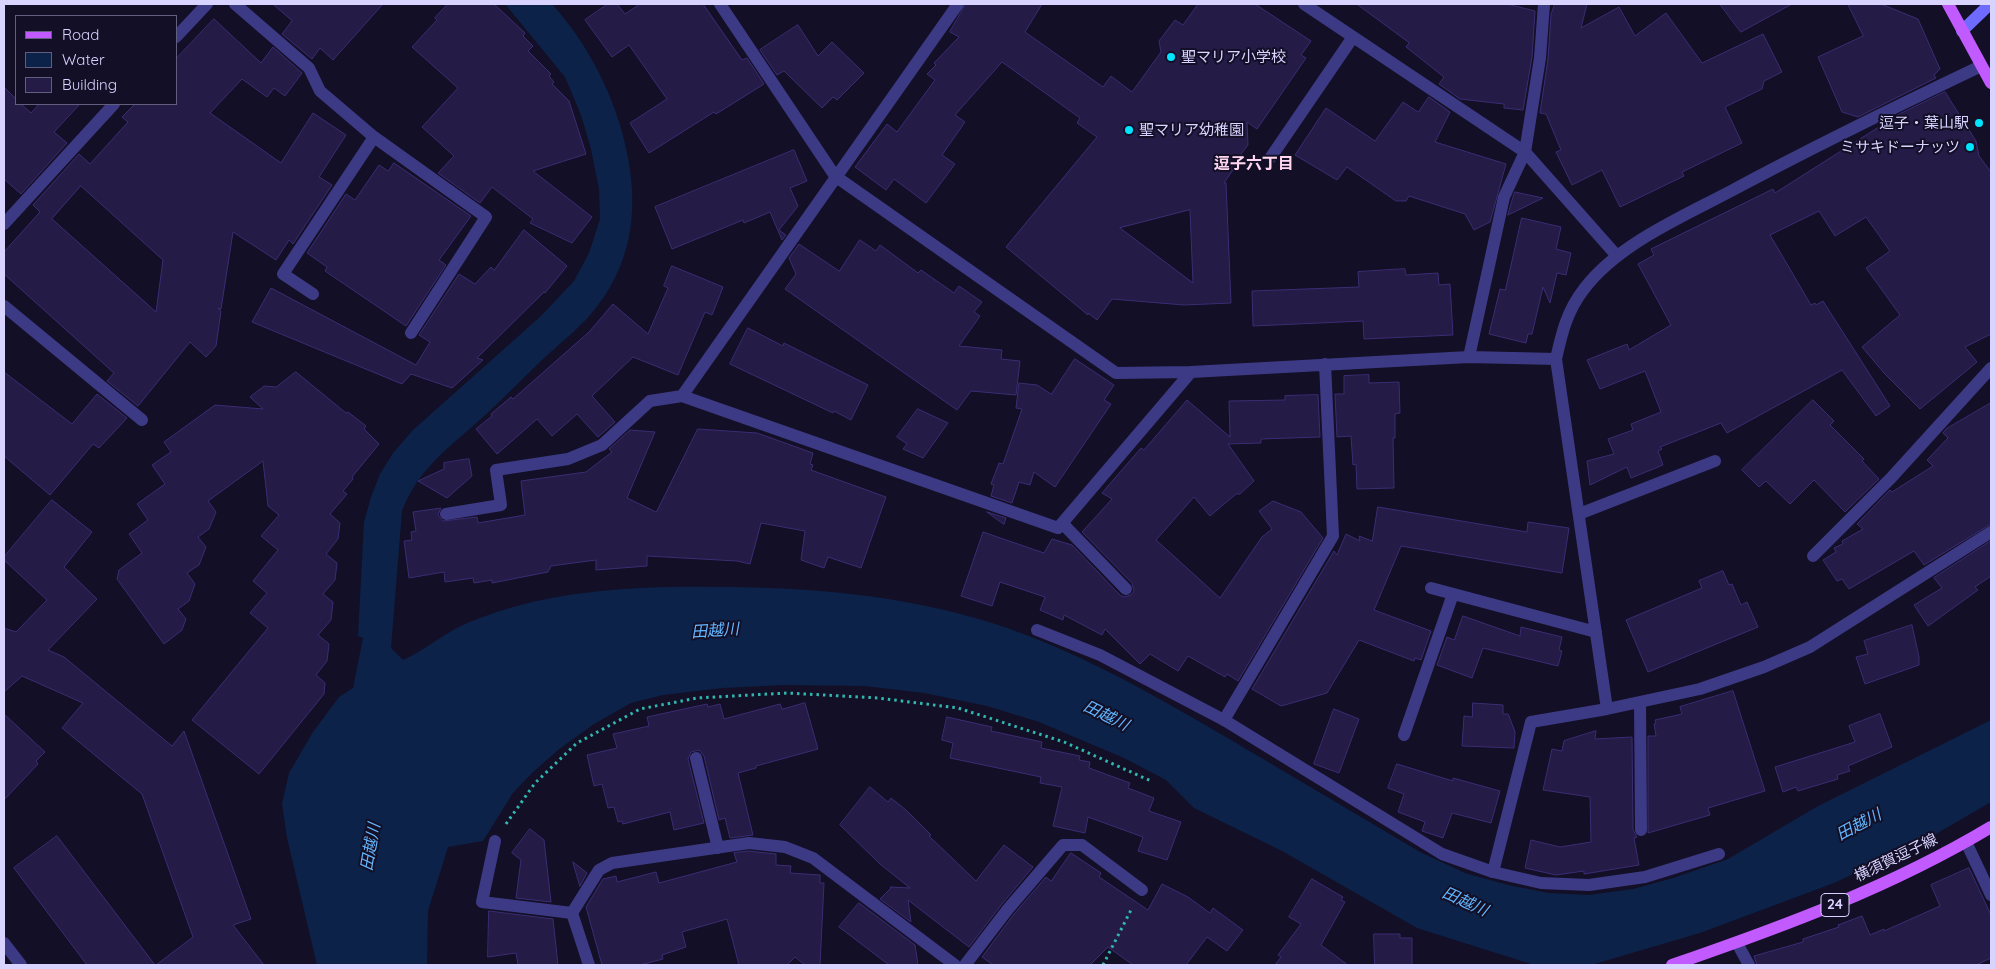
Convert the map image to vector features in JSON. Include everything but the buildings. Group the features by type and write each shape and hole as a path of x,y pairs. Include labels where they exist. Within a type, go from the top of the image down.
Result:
{"main road":[{"path":"1948,4 1991,82"},
{"name":"横須賀逗子線","path":"1672,965 1773,930 1874,888 1966,842 1991,827"}],"street":[{"path":"178,34 207,4"},
{"path":"235,4 309,68 320,91 374,137 486,217 412,333"},
{"path":"720,4 835,176 1116,373 1191,372 1469,357 1556,358"},
{"path":"682,396 835,176 958,4"},
{"path":"1304,4 1525,152 1616,256"},
{"path":"1469,357 1504,197 1525,152 1540,58 1544,4"},
{"path":"1962,31 1990,4"},
{"path":"1272,157 1353,37"},
{"path":"1607,709 1556,358 1565,321 1584,289 1616,256 1667,225 1828,140 1981,66"},
{"path":"4,224 113,105"},
{"path":"313,294 283,274 374,137"},
{"path":"4,306 142,420"},
{"path":"1224,720 1333,536 1325,364"},
{"path":"1813,556 1891,478 1991,368"},
{"path":"446,514 501,505 496,470 568,459 602,445 650,401 682,396 1058,528 1191,372"},
{"path":"1579,514 1715,460"},
{"path":"1062,523 1126,589"},
{"path":"1493,872 1531,722 1607,709 1700,689 1764,667 1810,647 1991,532"},
{"path":"1431,588 1596,632"},
{"path":"1404,735 1453,594"},
{"path":"1037,630 1100,655 1224,720 1442,854 1493,872 1541,883 1589,885 1645,877 1719,854"},
{"path":"1640,702 1641,830"},
{"path":"696,758 718,848"},
{"path":"495,841 482,902 572,913"},
{"path":"1966,842 1991,895"},
{"path":"572,913 599,870 612,863 749,843 785,847 813,858 955,965"},
{"path":"965,965 1008,909 1063,846 1082,845 1142,890"},
{"path":"572,913 589,965"},
{"path":"4,943 21,965"},
{"path":"1737,943 1749,965"}],"path":[{"path":"495,841 535,783 577,743 640,709 697,698 786,693 878,698 958,708 1064,742 1151,780"},
{"path":"1103,965 1142,890"}],"water":[{"name":"田越川","path":"505,4 552,4 566,20 590,56 610,96 628,158 632,200 628,240 615,278 591,314 491,410 441,454 423,474 408,497 402,511 391,648 403,660 455,629 494,613 553,598 608,590 752,587 855,594 922,605 989,622 1083,659 1173,706 1420,852 1465,873 1508,885 1549,893 1589,895 1633,889 1673,878 1728,859 1818,806 1991,720 1991,802 1922,842 1834,883 1700,933 1591,965 1534,965 1417,928 1282,851 1194,808 1166,780 1124,758 1039,722 987,706 924,693 864,686 784,685 723,688 663,695 631,703 594,724 558,750 531,774 513,793 483,841 448,847 428,911 427,965 317,965 287,838 282,804 289,773 313,732 339,697 353,688 363,638 358,636 364,522 371,497 380,474 393,453 413,430 541,316 574,281 589,253 600,219 599,189 591,149 581,115 565,77"}],"place":[{"name":"聖マリア小学校","path":"1171,57"},
{"name":"逗子・葉山駅","path":"1979,123"},
{"name":"聖マリア幼稚園","path":"1129,130"},
{"name":"ミサキドーナッツ","path":"1970,147"}],"district":[{"name":"逗子六丁目","path":"1254,164"}]}
